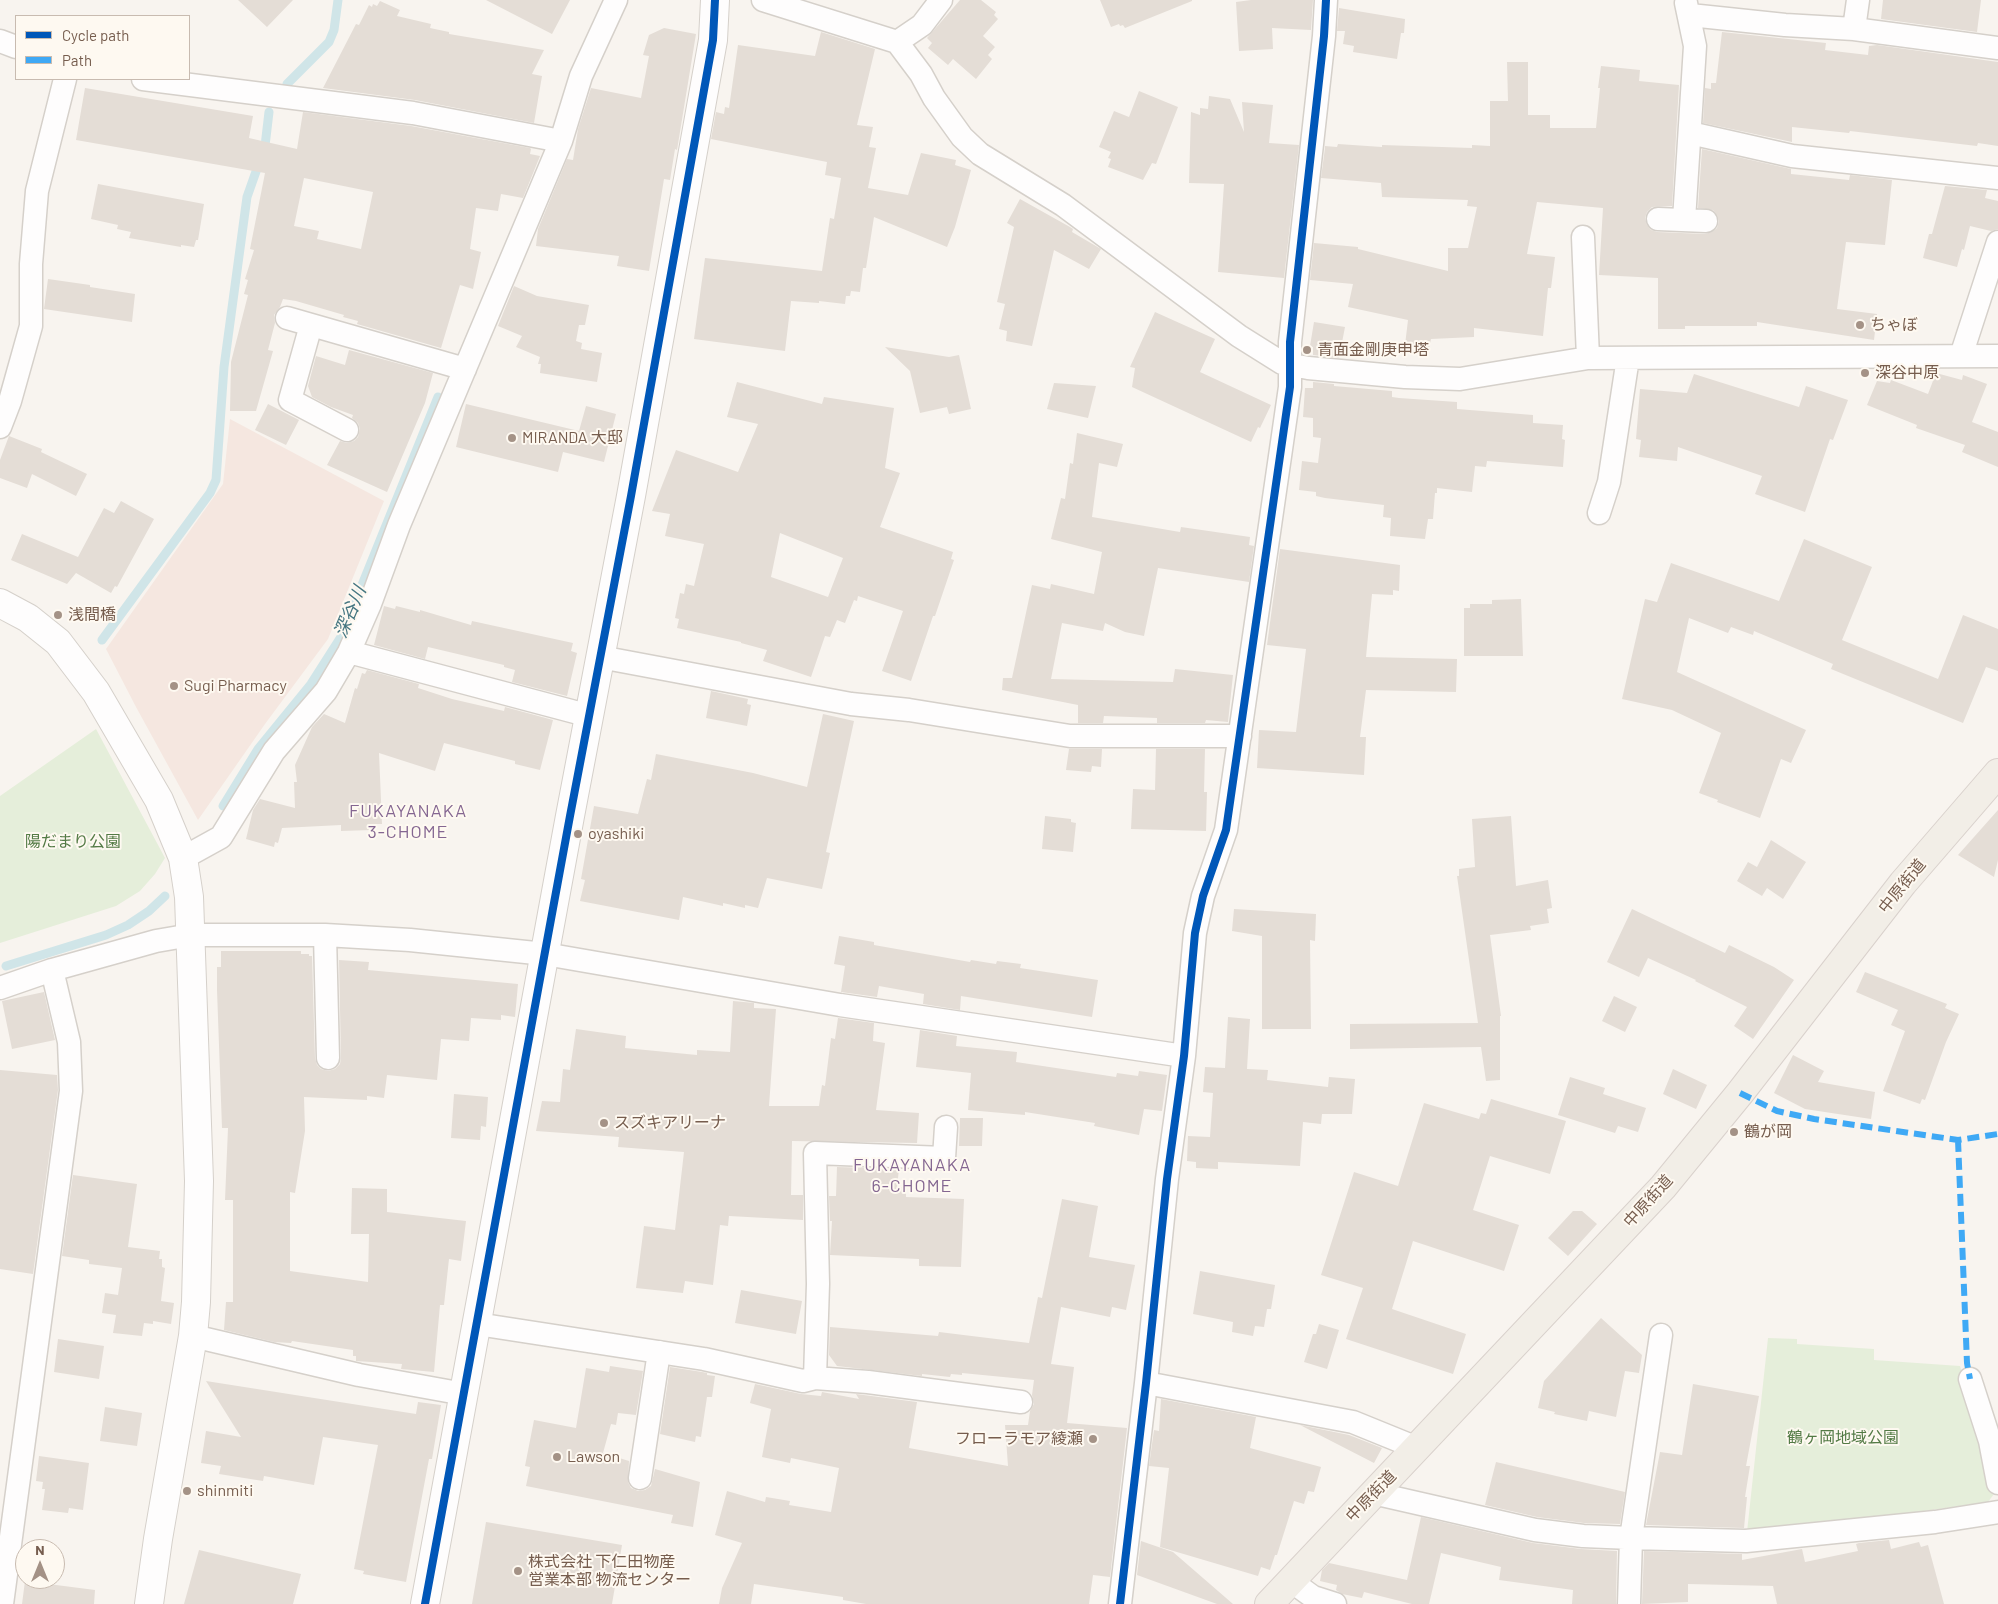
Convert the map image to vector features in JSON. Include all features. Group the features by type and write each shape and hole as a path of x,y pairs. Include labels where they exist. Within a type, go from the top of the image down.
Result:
{"main road":[{"name":"中原街道","path":"1269,1604 1662,1187 1740,1093 1903,883 1998,773"}],"street":[{"path":"184,858 221,837 274,751 326,692 349,652 370,604 399,525 561,141 581,76 616,0"},
{"path":"429,1603 464,1394 631,496 713,40 715,0"},
{"path":"763,0 897,42 921,74 934,98 962,137 980,154 1063,205 1240,336 1282,363 1308,368 1405,377 1460,379 1588,358 1998,356"},
{"path":"897,42 922,25 941,0"},
{"path":"1120,1604 1146,1383 1167,1179 1184,1056 1195,933 1203,896 1226,830 1290,387 1290,342 1324,36 1326,0"},
{"path":"1854,29 1858,0"},
{"path":"1684,220 1695,46 1687,7 1785,26 1854,29 1998,48"},
{"path":"0,41 15,47"},
{"path":"0,427 10,401 31,326 31,264 37,191 65,80"},
{"path":"151,80 413,113 561,141"},
{"path":"1690,133 1792,156 1998,178"},
{"path":"1658,220 1706,221"},
{"path":"1583,237 1588,358"},
{"path":"1961,356 1998,242"},
{"path":"287,318 465,369"},
{"path":"312,324 290,400 347,430"},
{"path":"1600,513 1608,482 1628,358"},
{"path":"0,603 35,623 58,642 96,692 159,800 184,858 190,896 199,1181 198,1262 193,1336 158,1539 149,1604"},
{"path":"349,652 590,716"},
{"path":"600,657 851,704 909,710 1070,736 1240,736"},
{"path":"0,988 52,970 156,941 191,935 325,935 410,940 545,954 840,1005 1184,1056"},
{"path":"325,935 328,1058"},
{"path":"2,1604 71,1090 69,1042 52,970"},
{"path":"815,1378 818,1284 815,1153 944,1158 946,1127"},
{"path":"477,1324 704,1359 803,1381 815,1378 868,1382 1021,1402"},
{"path":"193,1336 359,1375 464,1394"},
{"path":"1629,1604 1631,1538 1661,1336"},
{"path":"640,1478 659,1352"},
{"path":"1970,1379 1990,1441 1998,1483"},
{"path":"1146,1383 1353,1422 1417,1448"},
{"path":"1373,1493 1535,1530 1583,1536 1631,1538 1746,1541 1935,1522 1998,1512"},
{"path":"1291,1581 1313,1597 1335,1604"}],"shaded area":[{"path":"230,419 384,501 328,639 265,724 198,820 106,649 223,484"}],"green space":[{"name":"陽だまり公園","path":"96,729 165,858 155,874 140,891 116,906 0,943 0,796"},
{"name":"鶴ヶ岡地域公園","path":"1768,1338 1797,1339 1797,1344 1874,1349 1874,1360 1960,1366 1994,1494 1988,1502 1867,1519 1747,1532"}],"building":[{"path":"238,0 293,0 267,27"},
{"path":"486,0 570,0 552,34"},
{"path":"960,0 981,0 996,12 994,15 998,19 983,36 995,47 988,55 992,59 976,79 953,59 948,65 928,48 932,43 927,38"},
{"path":"1100,0 1192,1 1125,28 1119,24 1111,27"},
{"path":"1251,0 1313,0 1311,30 1272,28 1273,49 1239,51 1236,2"},
{"path":"1883,0 1981,0 1977,32 1881,19"},
{"path":"380,1 400,10 397,16 431,24 430,28 449,32 449,34 544,50 532,74 542,76 534,123 415,100 323,88 356,24 359,25 369,5 372,7 373,4 377,6"},
{"path":"1339,8 1405,19 1404,33 1401,33 1397,59 1353,52 1354,46 1343,44 1345,31 1337,31"},
{"path":"664,28 696,34 677,150 675,149 670,180 664,179 649,271 617,266 619,256 536,246 538,229 567,159 573,160 578,129 591,88 641,98 649,56 643,55 649,35"},
{"path":"821,32 875,49 857,125 873,127 869,147 876,148 868,188 908,195 921,153 956,160 955,165 971,170 955,227 947,247 874,217 860,292 851,291 850,296 846,296 845,304 819,301 819,303 791,301 785,351 694,339 705,258 822,271 830,218 834,219 841,178 825,175 827,162 711,139 716,112 724,114 725,107 729,108 738,45 815,56"},
{"path":"1722,32 1826,43 1825,50 1868,55 1869,46 1877,45 1998,62 1998,146 1978,143 1977,146 1850,131 1849,133 1792,127 1792,142 1703,123 1705,88 1711,89 1711,83 1716,83"},
{"path":"1507,62 1528,62 1528,115 1550,115 1550,128 1596,128 1601,66 1640,70 1639,81 1679,85 1672,206 1652,207 1647,212 1645,218 1651,230 1657,232 1705,234 1717,228 1719,221 1713,210 1698,208 1702,149 1791,169 1791,174 1849,180 1850,175 1892,180 1885,245 1846,242 1837,309 1877,314 1874,340 1757,322 1757,326 1685,326 1685,329 1658,329 1658,278 1599,275 1603,208 1537,202 1527,254 1555,257 1551,288 1548,288 1543,336 1474,328 1474,337 1431,339 1429,348 1405,345 1408,320 1348,307 1353,284 1310,280 1314,243 1358,247 1358,249 1448,271 1448,248 1468,248 1477,207 1467,206 1468,200 1382,197 1381,183 1321,178 1325,146 1337,147 1338,144 1382,147 1382,145 1472,148 1472,145 1490,146 1490,101 1508,101"},
{"path":"85,88 253,116 249,138 297,149 303,112 411,126 530,148 530,154 540,156 523,198 501,194 498,211 476,208 470,249 481,252 473,289 460,285 441,348 357,324 358,321 343,317 344,315 283,299 274,315 275,323 268,350 273,351 256,411 230,411 231,362 248,295 244,294 248,280 245,279 254,250 250,249 265,173 76,140","holes":["304,178 373,192 361,249 317,239 319,231 294,226"]},
{"path":"1139,91 1178,107 1156,164 1152,163 1143,180 1108,167 1111,159 1108,158 1111,152 1099,147 1114,111 1129,117"},
{"path":"1209,96 1230,99 1244,132 1242,102 1273,105 1269,143 1299,145 1284,278 1218,272 1224,184 1189,183 1191,112 1200,115 1200,108 1208,109"},
{"path":"98,184 204,204 198,240 196,240 194,247 181,245 181,247 129,238 131,232 117,229 118,225 91,219"},
{"path":"1945,186 1987,190 1985,198 1998,201 1998,229 1991,231 1970,226 1964,250 1962,249 1957,267 1923,258 1929,234 1932,234"},
{"path":"1020,199 1070,227 1073,229 1072,232 1101,249 1089,269 1054,250 1032,346 1006,341 1007,331 999,329 1005,304 997,302 1014,227 1007,223"},
{"path":"48,279 135,294 132,322 44,309"},
{"path":"514,286 537,296 589,305 585,325 579,325 576,341 582,343 581,349 602,353 597,382 540,373 541,364 538,364 540,357 516,347 522,336 498,326"},
{"path":"1155,312 1215,339 1200,372 1271,405 1251,442 1132,387 1135,368 1130,367"},
{"path":"1314,322 1345,327 1339,358 1313,355 1313,347 1310,346"},
{"path":"885,347 949,357 959,355 971,409 949,414 947,407 920,413 910,371"},
{"path":"349,350 433,373 425,403 387,492 327,465 340,441 347,443 354,441 358,437 360,429 358,423 352,418 353,415 331,407 312,397 308,386 316,356 345,365"},
{"path":"1936,373 1962,380 1963,375 1987,384 1972,422 1998,432 1998,467 1962,452 1965,445 1916,428 1917,425 1867,405 1877,381 1890,383 1891,380 1928,394"},
{"path":"1694,374 1799,407 1806,386 1848,400 1833,440 1830,439 1805,512 1755,494 1762,476 1678,447 1677,461 1639,457 1641,440 1636,439 1640,389 1687,393"},
{"path":"737,382 822,404 824,397 894,408 885,468 900,473 880,527 953,552 951,559 954,560 911,681 882,671 903,611 858,596 857,601 854,600 845,623 837,620 830,637 825,636 811,677 763,661 767,650 741,642 677,628 679,619 675,618 680,593 684,594 686,584 694,586 704,544 665,536 670,514 652,511 676,450 738,472 758,424 727,417","holes":["780,533 843,558 828,597 771,577"]},
{"path":"1313,382 1334,384 1334,386 1392,391 1392,397 1399,398 1457,402 1457,409 1533,415 1533,423 1563,425 1562,439 1565,440 1563,467 1487,461 1486,467 1475,466 1472,492 1437,488 1433,519 1428,519 1425,539 1390,536 1391,518 1383,517 1384,505 1325,498 1316,496 1316,492 1299,490 1302,461 1318,463 1321,438 1313,437 1313,418 1303,417 1305,388 1313,388"},
{"path":"1054,383 1096,386 1088,418 1047,409"},
{"path":"268,404 299,420 286,445 255,430"},
{"name":"MIRANDA 大邸","path":"466,404 579,431 586,406 616,414 604,462 563,452 558,472 456,447"},
{"path":"1077,433 1123,444 1117,467 1099,463 1092,517 1180,532 1181,527 1250,537 1249,545 1254,546 1249,582 1158,568 1144,636 1125,632 1105,623 1103,631 1062,623 1051,679 1173,682 1175,669 1233,675 1228,722 1206,720 1205,723 1157,723 1157,718 1104,716 1103,723 1078,723 1078,705 1002,690 1003,678 1012,678 1032,585 1050,589 1051,584 1094,594 1102,552 1051,539 1061,498 1065,499 1070,463 1073,464"},
{"path":"9,436 42,449 41,452 87,474 76,496 32,474 27,488 0,478 0,460"},
{"path":"121,501 154,519 117,587 115,586 111,593 76,573 67,584 11,560 22,534 78,557 104,508 114,513"},
{"path":"1804,539 1872,567 1842,640 1938,679 1963,615 1998,629 1998,671 1986,667 1963,723 1831,669 1833,664 1754,631 1753,635 1731,627 1728,633 1689,618 1677,672 1806,730 1791,763 1781,759 1760,818 1717,802 1718,800 1699,793 1721,733 1672,710 1622,699 1645,599 1657,602 1671,563 1779,601"},
{"path":"1280,549 1400,565 1399,591 1393,590 1393,595 1372,594 1366,657 1457,659 1456,692 1366,690 1360,737 1366,737 1364,775 1257,768 1259,730 1296,732 1306,649 1267,645"},
{"path":"1521,599 1523,656 1464,656 1464,608 1470,608 1470,604 1492,604 1492,600"},
{"path":"384,606 395,609 396,606 420,612 420,610 471,625 472,621 573,643 571,651 577,653 567,696 512,682 515,670 504,667 504,665 428,647 425,659 374,645"},
{"path":"367,670 419,684 418,688 452,699 504,711 505,707 553,720 540,770 515,764 515,761 444,743 435,771 379,753 382,824 371,824 372,830 341,831 341,825 282,828 278,843 275,842 274,847 246,839 253,810 260,799 295,808 294,782 297,782 295,765 312,727 324,714 345,723 355,688 357,689 362,673 365,674"},
{"path":"711,691 748,699 747,704 751,705 747,726 706,718"},
{"path":"823,714 854,721 826,852 830,853 822,889 767,878 758,908 745,905 745,908 723,903 723,906 683,897 679,920 580,901 585,880 581,879 594,806 638,814 647,779 651,780 656,754 753,773 807,787"},
{"path":"1069,749 1102,749 1101,767 1092,766 1091,772 1066,770"},
{"path":"1156,749 1205,749 1204,792 1207,792 1206,831 1131,829 1133,789 1155,790"},
{"path":"1998,810 1998,860 1994,877 1958,855"},
{"path":"1045,816 1071,819 1071,822 1076,823 1073,852 1042,849"},
{"path":"1511,816 1516,886 1548,880 1552,908 1547,909 1549,923 1530,926 1531,930 1490,935 1501,1016 1500,1080 1486,1081 1481,1047 1350,1049 1350,1024 1478,1023 1457,876 1459,876 1459,869 1475,867 1472,819"},
{"path":"1771,840 1806,862 1783,899 1767,888 1762,896 1737,881 1748,862 1757,867"},
{"path":"1234,909 1316,914 1315,941 1310,940 1311,1029 1262,1029 1262,936 1232,931"},
{"path":"1632,909 1725,953 1729,945 1774,967 1794,980 1753,1039 1734,1026 1747,1007 1696,980 1648,958 1639,977 1607,962"},
{"path":"839,936 874,942 874,945 970,962 971,960 996,964 997,961 1021,964 1020,968 1098,980 1092,1017 961,996 960,1010 923,1004 924,994 879,986 877,997 841,992 845,966 834,964"},
{"path":"221,951 301,951 301,954 312,956 315,1058 317,1065 321,1069 328,1071 335,1069 340,1064 341,1058 339,960 369,962 368,970 518,984 515,1017 501,1015 501,1020 471,1018 469,1041 441,1039 437,1080 387,1075 384,1098 367,1096 367,1100 304,1097 305,1131 295,1193 290,1192 290,1271 368,1282 369,1234 351,1234 352,1188 387,1189 387,1212 466,1221 461,1261 449,1259 444,1305 440,1305 434,1372 401,1369 402,1364 356,1361 356,1356 353,1356 353,1350 292,1341 291,1343 274,1342 224,1330 226,1302 233,1302 233,1200 225,1200 228,1128 222,1128 217,990 217,967 221,967"},
{"path":"1865,972 1947,1004 1945,1008 1959,1014 1946,1042 1925,1100 1922,1099 1920,1104 1883,1091 1905,1031 1891,1025 1898,1010 1856,992"},
{"path":"44,992 55,1040 12,1049 2,1001"},
{"path":"1614,996 1637,1007 1625,1032 1602,1021"},
{"path":"733,1001 754,1003 754,1008 776,1009 769,1106 819,1106 822,1085 825,1086 831,1038 835,1039 838,1018 874,1023 873,1041 885,1043 876,1110 919,1113 917,1143 792,1141 791,1195 803,1195 803,1220 729,1216 728,1226 720,1225 713,1285 685,1281 683,1293 636,1288 644,1226 675,1230 684,1152 618,1147 619,1137 536,1131 542,1101 560,1102 563,1069 570,1070 576,1029 626,1036 625,1048 697,1055 697,1050 730,1052"},
{"path":"1228,1017 1250,1019 1247,1069 1268,1070 1267,1080 1328,1087 1329,1077 1355,1079 1352,1114 1322,1114 1321,1124 1303,1122 1300,1166 1218,1162 1218,1169 1196,1168 1196,1162 1187,1161 1188,1136 1210,1137 1213,1093 1203,1092 1205,1067 1225,1068"},
{"path":"920,1030 957,1036 956,1046 1017,1052 1016,1062 1116,1077 1117,1073 1138,1076 1139,1071 1167,1075 1162,1111 1144,1109 1139,1135 1094,1126 1095,1123 1025,1112 1025,1115 968,1110 971,1073 916,1067"},
{"path":"1793,1055 1824,1071 1818,1082 1875,1092 1871,1119 1805,1109 1774,1093"},
{"path":"1673,1069 1707,1085 1696,1109 1663,1094"},
{"path":"0,1070 57,1075 58,1090 33,1274 0,1269"},
{"path":"1570,1077 1605,1088 1603,1094 1646,1108 1638,1132 1618,1126 1615,1133 1558,1115"},
{"path":"454,1094 488,1097 486,1127 481,1126 480,1140 451,1138"},
{"path":"1491,1099 1566,1121 1550,1174 1490,1156 1473,1210 1519,1225 1504,1271 1413,1241 1392,1309 1466,1334 1453,1374 1346,1339 1363,1288 1321,1275 1354,1172 1398,1186 1424,1103 1479,1119 1481,1113 1486,1114"},
{"path":"960,1118 983,1118 982,1146 959,1146"},
{"path":"837,1167 899,1169 897,1187 906,1187 906,1197 964,1199 961,1267 919,1266 919,1259 830,1255 832,1221 830,1221 829,1196 836,1196"},
{"path":"73,1175 137,1184 128,1247 160,1251 159,1259 162,1259 162,1267 165,1268 161,1301 174,1303 171,1324 153,1321 153,1324 144,1323 142,1336 113,1333 116,1315 102,1313 105,1293 118,1295 122,1268 89,1264 89,1260 62,1256"},
{"path":"1062,1199 1098,1206 1089,1257 1135,1265 1126,1310 1112,1307 1110,1317 1061,1307 1051,1364 1074,1367 1067,1423 1127,1428 1110,1577 1093,1575 1089,1604 866,1604 843,1600 843,1597 754,1584 751,1604 719,1604 722,1588 742,1543 715,1535 727,1491 765,1502 766,1497 790,1501 789,1505 831,1512 839,1468 791,1458 790,1463 762,1457 771,1409 750,1403 755,1384 801,1394 821,1396 822,1392 859,1399 856,1394 917,1402 909,1448 1008,1466 1005,1425 1028,1425 1030,1411 1034,1404 1032,1395 1034,1380 962,1373 962,1375 951,1374 950,1377 922,1374 922,1376 837,1366 829,1355 830,1327 938,1336 939,1332 1029,1343 1038,1297 1042,1298"},
{"path":"1573,1211 1582,1211 1597,1224 1568,1256 1548,1238"},
{"path":"1200,1271 1275,1285 1271,1309 1267,1309 1264,1327 1255,1326 1253,1336 1232,1332 1233,1322 1193,1314"},
{"path":"741,1290 802,1301 796,1334 735,1323"},
{"path":"1601,1318 1642,1355 1639,1373 1625,1371 1616,1417 1589,1411 1587,1421 1554,1414 1555,1412 1538,1408 1544,1381"},
{"path":"1319,1324 1339,1330 1327,1369 1304,1362 1313,1334 1316,1334"},
{"path":"58,1339 104,1346 99,1379 54,1372"},
{"path":"610,1366 643,1371 636,1415 618,1413 616,1425 611,1424 603,1453 629,1461 628,1482 631,1488 638,1491 645,1490 651,1486 655,1469 700,1482 693,1527 671,1523 673,1515 526,1486 530,1467 525,1466 534,1420 576,1428 586,1368 609,1372"},
{"path":"670,1367 715,1376 712,1397 707,1397 701,1437 696,1436 695,1442 660,1434"},
{"path":"206,1381 416,1414 418,1402 441,1405 432,1459 429,1459 406,1582 363,1574 364,1571 354,1569 378,1445 323,1437 314,1485 264,1476 263,1481 219,1474 221,1466 201,1463 206,1431 241,1437"},
{"path":"1693,1384 1759,1396 1746,1466 1750,1466 1745,1497 1747,1497 1744,1528 1646,1525 1660,1452 1682,1455"},
{"path":"1161,1399 1256,1417 1250,1448 1321,1467 1314,1492 1308,1491 1304,1504 1294,1501 1277,1555 1275,1555 1270,1570 1261,1567 1258,1576 1160,1547 1169,1468 1149,1466 1154,1430 1159,1431"},
{"path":"105,1407 142,1413 137,1446 100,1441"},
{"path":"1300,1425 1349,1435 1382,1448 1374,1463"},
{"path":"39,1456 89,1463 83,1510 69,1508 68,1513 42,1510 45,1489 42,1489 43,1482 36,1481"},
{"path":"1496,1462 1625,1492 1620,1524 1584,1523 1537,1517 1485,1505"},
{"path":"1421,1517 1533,1543 1617,1551 1616,1604 1572,1604 1573,1590 1499,1580 1501,1567 1441,1553 1429,1604 1412,1604 1364,1592 1362,1598 1342,1594 1336,1590 1337,1585 1320,1581 1322,1570 1329,1563 1407,1580"},
{"path":"486,1522 622,1545 612,1604 472,1604"},
{"path":"1889,1540 1891,1549 1919,1542 1921,1547 1928,1545 1944,1604 1777,1604 1773,1586 1688,1584 1688,1602 1642,1604 1644,1551 1742,1554 1742,1560 1802,1549 1805,1562 1858,1551 1856,1544 1859,1543"},
{"path":"1141,1541 1173,1552 1233,1604 1217,1604 1137,1575"},
{"path":"199,1550 301,1574 293,1604 184,1604"},
{"path":"65,1586 95,1590 94,1604 22,1604 24,1589 65,1589"}],"waterway":[{"path":"287,84 329,42 334,30 338,0"},
{"path":"102,640 210,493 216,480 224,367 247,197 265,146 269,112"},
{"name":"深谷川","path":"223,806 258,749 311,684 341,637 438,397"},
{"path":"6,966 106,935 128,925 149,911 165,896"}],"marked path":[{"path":"1740,1093 1777,1111 1814,1119 1958,1140 1998,1134"},
{"path":"1958,1140 1967,1363 1970,1379"}],"cycle path":[{"path":"425,1604 631,496 713,40 715,0"},
{"path":"1120,1604 1146,1383 1167,1179 1184,1056 1195,933 1203,896 1226,830 1290,387 1290,342 1324,36 1326,0"}],"place":[{"name":"ちゃぼ","path":"1860,325"},
{"name":"青面金剛庚申塔","path":"1307,350"},
{"name":"深谷中原","path":"1865,373"},
{"name":"MIRANDA 大邸","path":"512,438"},
{"name":"浅間橋","path":"58,615"},
{"name":"Sugi Pharmacy","path":"174,686"},
{"name":"oyashiki","path":"578,834"},
{"name":"スズキアリーナ","path":"604,1123"},
{"name":"鶴が岡","path":"1734,1132"},
{"name":"フローラモア綾瀬","path":"1093,1439"},
{"name":"Lawson","path":"557,1457"},
{"name":"shinmiti","path":"187,1491"},
{"name":"株式会社 下仁田物産 営業本部 物流センター","path":"518,1571"}],"district":[{"name":"FUKAYANAKA 3-CHOME","path":"408,821"},
{"name":"FUKAYANAKA 6-CHOME","path":"912,1175"}]}
